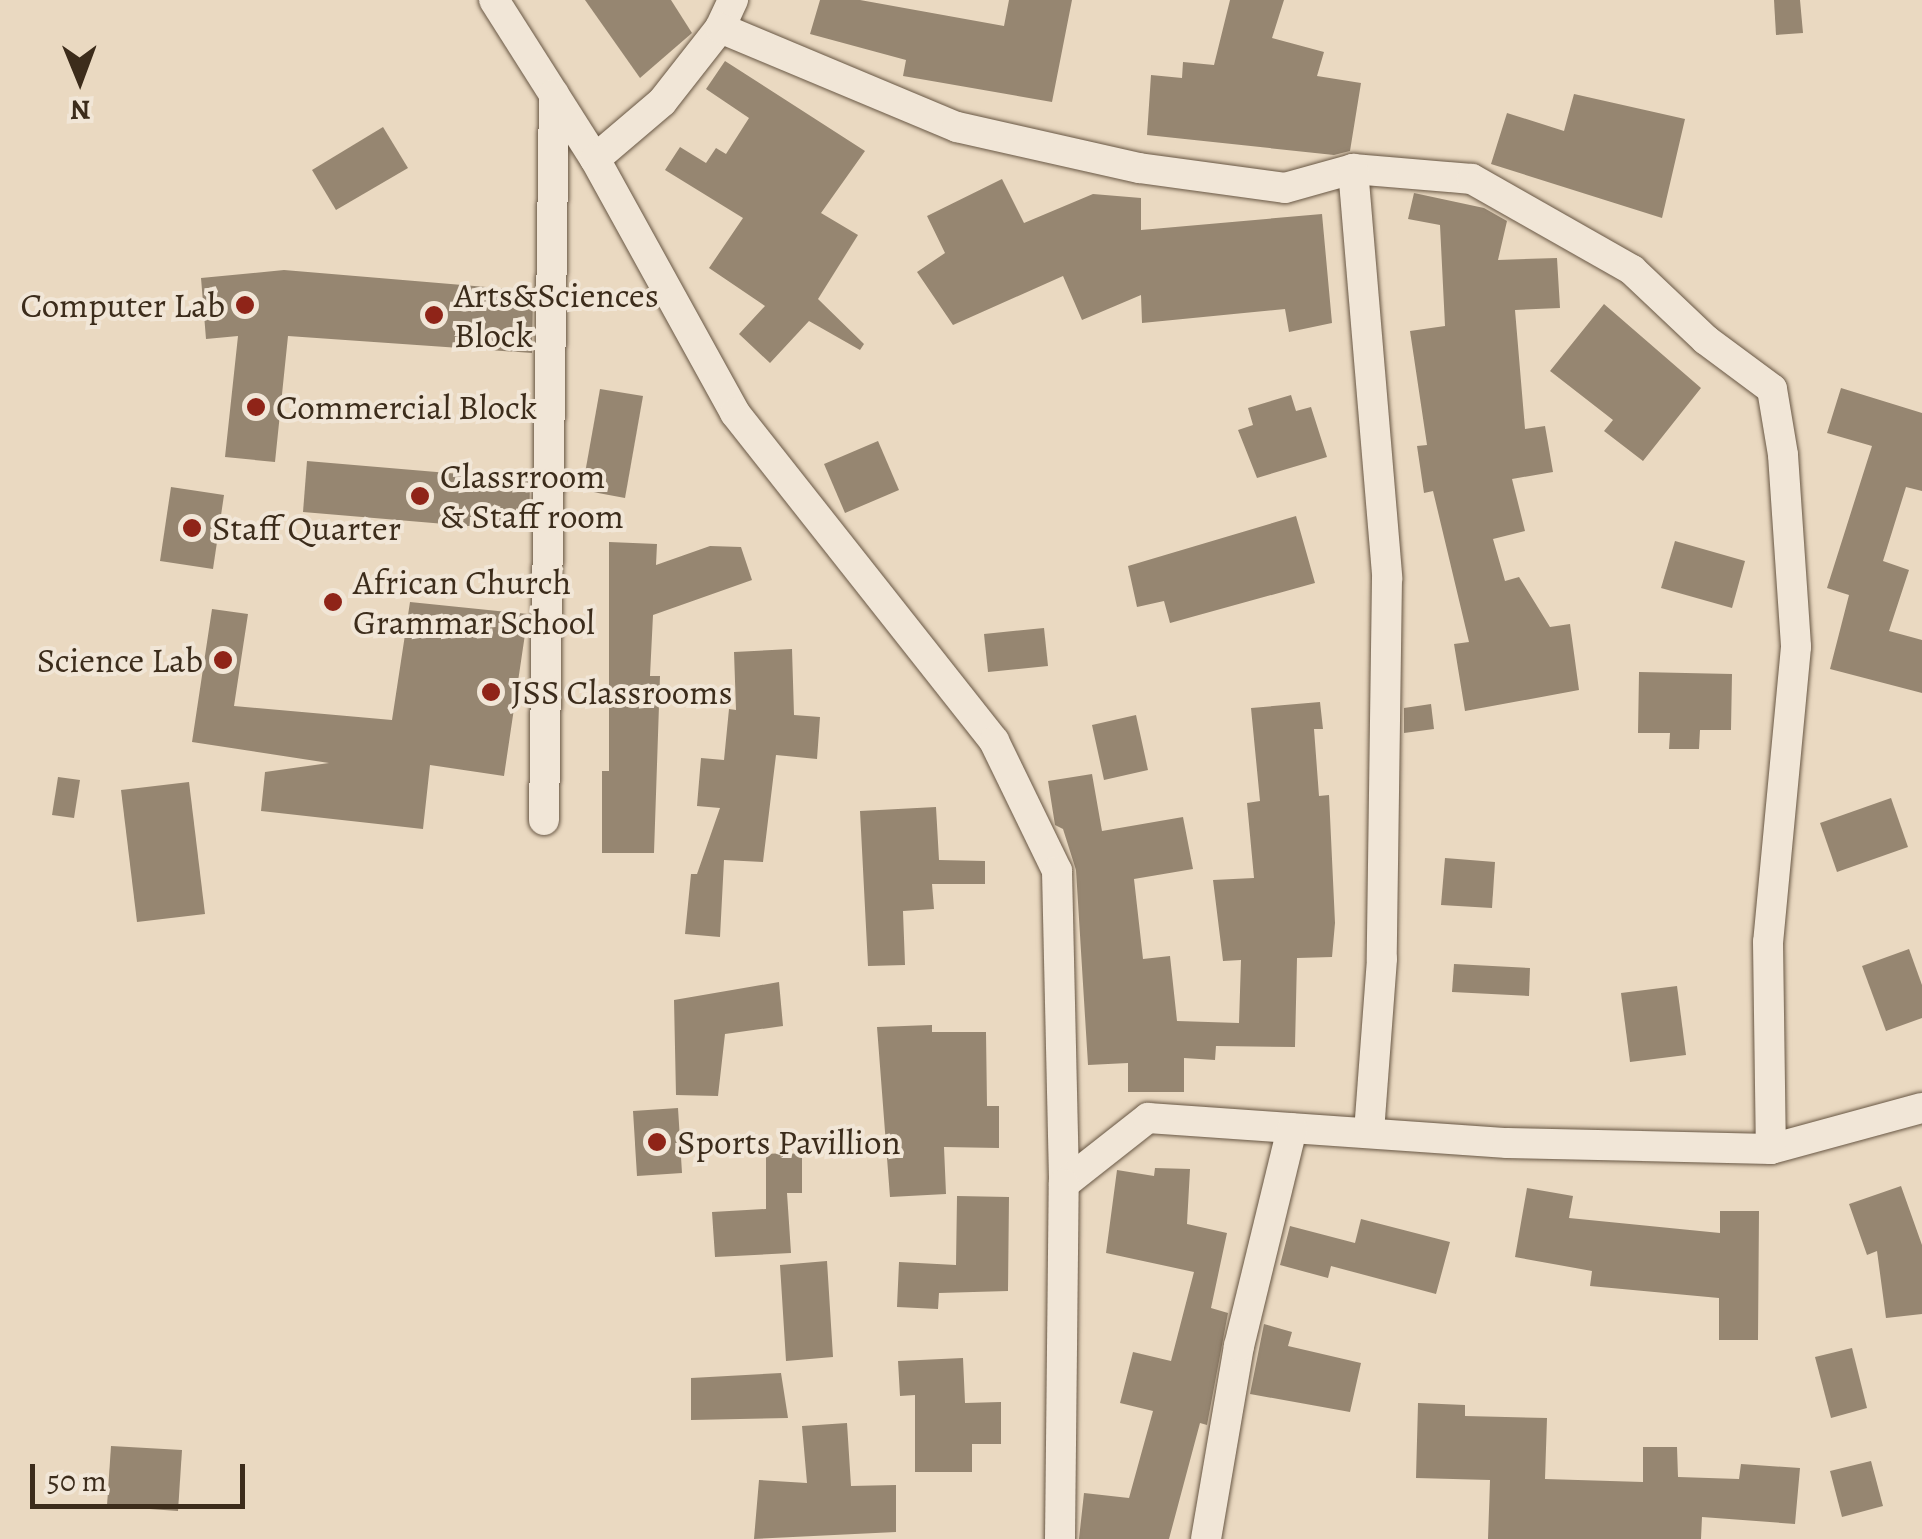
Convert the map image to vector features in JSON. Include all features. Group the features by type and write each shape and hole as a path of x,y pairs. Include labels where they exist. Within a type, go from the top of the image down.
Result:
{"street":[{"path":"494,0 595,159 735,413 994,741 1057,871 1064,1184 1060,1539"},
{"path":"595,159 662,102 720,28 733,0"},
{"path":"720,28 957,127 1139,168 1285,188 1353,169 1472,179 1632,270 1706,340 1772,389 1783,455 1796,646 1768,942 1771,1149"},
{"path":"544,820 554,94"},
{"path":"1353,169 1387,578 1382,959 1369,1133"},
{"path":"1064,1184 1148,1118 1369,1133 1771,1149 1922,1108"},
{"path":"1206,1539 1239,1346 1292,1128"}],"building":[{"path":"585,0 671,0 692,33 640,78"},
{"path":"820,0 860,0 1004,26 1009,0 1072,0 1052,102 903,76 906,60 810,34"},
{"path":"1230,0 1284,0 1272,38 1324,52 1317,76 1361,83 1350,151 1334,155 1147,135 1151,75 1182,78 1183,62 1214,65"},
{"path":"1774,0 1800,0 1803,33 1776,35"},
{"path":"725,61 865,151 821,213 858,235 818,299 864,344 860,350 809,321 770,363 739,334 765,306 709,268 743,218 665,170 680,147 706,163 716,148 726,154 749,118 706,89"},
{"path":"1574,94 1685,119 1662,218 1491,164 1507,113 1564,131"},
{"path":"383,127 408,168 336,210 312,170"},
{"path":"1002,179 1024,223 1093,194 1141,198 1141,230 1322,214 1332,323 1289,332 1285,309 1142,323 1141,295 1082,320 1063,276 953,325 917,272 945,253 927,216"},
{"path":"1414,193 1484,208 1507,221 1498,260 1557,258 1560,308 1515,310 1525,429 1545,426 1553,472 1512,479 1525,531 1493,539 1505,581 1519,577 1550,627 1570,624 1579,690 1465,711 1454,644 1469,642 1433,491 1424,493 1417,446 1427,445 1410,331 1445,326 1440,225 1408,219"},
{"path":"284,270 533,291 532,353 288,336 275,462 225,457 238,336 206,339 201,278"},
{"path":"1604,304 1701,388 1643,461 1604,431 1613,420 1550,371"},
{"path":"1841,388 1922,413 1922,491 1906,487 1883,561 1909,570 1889,631 1922,640 1922,693 1830,669 1849,595 1827,588 1872,446 1827,433"},
{"path":"600,389 643,396 625,498 582,490"},
{"path":"1291,395 1296,411 1311,407 1327,457 1257,478 1238,430 1253,425 1248,408"},
{"path":"878,441 899,490 845,513 824,464"},
{"name":"Classrroom & Staff room","path":"307,461 530,480 529,531 303,512"},
{"name":"Staff Quarter","path":"171,487 224,495 213,569 160,561"},
{"path":"1296,516 1315,583 1170,623 1164,601 1137,607 1128,566"},
{"path":"1675,541 1745,561 1732,608 1661,588"},
{"path":"609,542 657,544 656,565 710,546 741,547 752,580 653,615 650,676 660,676 654,853 602,853 602,771 609,771"},
{"path":"410,602 528,614 504,776 430,765 423,829 261,811 265,772 329,763 192,742 212,609 248,614 234,706 392,720"},
{"path":"1044,628 1048,666 988,672 984,634"},
{"path":"792,649 794,715 820,717 817,759 776,755 763,862 724,860 720,937 685,934 691,874 697,874 720,808 697,806 701,758 724,760 729,709 736,710 734,652"},
{"path":"1639,672 1732,674 1731,730 1700,730 1699,749 1669,749 1670,733 1638,733"},
{"path":"1320,702 1323,729 1314,729 1319,796 1329,795 1335,923 1332,957 1297,958 1295,1047 1216,1046 1215,1060 1184,1058 1184,1092 1128,1092 1128,1063 1088,1065 1076,870 1063,829 1055,825 1048,781 1092,774 1102,831 1183,817 1193,869 1134,879 1143,959 1170,956 1177,1021 1239,1023 1241,960 1223,961 1213,880 1254,878 1247,803 1260,801 1251,708"},
{"path":"1431,704 1434,729 1404,733 1404,708"},
{"path":"1136,715 1148,770 1104,780 1092,725"},
{"path":"58,777 80,780 74,818 52,815"},
{"path":"189,782 205,914 137,922 121,790"},
{"path":"1891,798 1908,847 1837,872 1820,823"},
{"path":"936,807 939,860 985,861 985,884 932,884 934,909 903,911 905,965 868,966 860,811"},
{"path":"1445,858 1495,862 1492,908 1441,905"},
{"path":"1909,949 1922,985 1922,1018 1886,1031 1862,966"},
{"path":"1454,964 1530,968 1529,996 1452,992"},
{"path":"779,982 783,1026 725,1034 718,1096 676,1095 674,1000"},
{"path":"1677,986 1686,1055 1630,1062 1621,993"},
{"path":"932,1025 932,1032 986,1032 987,1106 999,1106 999,1148 944,1147 946,1194 890,1197 877,1027"},
{"name":"Sports Pavillion","path":"678,1108 682,1173 637,1176 633,1111"},
{"path":"766,1154 802,1154 802,1193 787,1193 791,1253 715,1257 712,1212 766,1209"},
{"path":"1155,1168 1190,1169 1187,1224 1227,1233 1211,1308 1228,1313 1207,1425 1200,1423 1169,1539 1079,1539 1084,1493 1129,1498 1153,1411 1120,1403 1133,1352 1171,1361 1194,1272 1106,1253 1117,1170 1154,1176"},
{"path":"1901,1186 1922,1245 1922,1314 1886,1318 1877,1251 1867,1255 1849,1204"},
{"path":"1527,1188 1573,1196 1569,1218 1720,1233 1720,1211 1759,1211 1758,1340 1719,1340 1719,1298 1590,1286 1592,1271 1515,1257"},
{"path":"957,1196 1009,1197 1008,1291 939,1293 938,1309 897,1307 899,1262 956,1265"},
{"path":"1361,1219 1450,1242 1436,1294 1331,1266 1328,1278 1280,1265 1290,1226 1355,1243"},
{"path":"827,1261 833,1357 786,1361 780,1265"},
{"path":"1264,1324 1292,1332 1288,1346 1361,1363 1350,1412 1250,1394"},
{"path":"1852,1348 1867,1408 1831,1418 1815,1357"},
{"path":"963,1358 965,1403 1001,1402 1001,1444 972,1444 972,1472 915,1472 915,1395 900,1396 898,1361"},
{"path":"781,1373 788,1418 691,1420 691,1378"},
{"path":"1418,1403 1465,1405 1465,1416 1547,1418 1545,1479 1643,1482 1643,1447 1677,1447 1678,1477 1739,1479 1741,1464 1800,1468 1795,1524 1702,1517 1701,1539 1488,1539 1490,1480 1416,1478"},
{"path":"847,1423 851,1486 896,1485 896,1532 754,1539 759,1480 807,1483 802,1426"},
{"path":"111,1446 182,1450 178,1511 107,1506"},
{"path":"1871,1461 1883,1506 1842,1517 1830,1471"}],"place":[{"name":"Computer Lab","path":"245,305"},
{"name":"Arts&Sciences Block","path":"434,315"},
{"name":"Commercial Block","path":"256,407"},
{"name":"Classrroom & Staff room","path":"420,496"},
{"name":"Staff Quarter","path":"192,528"},
{"name":"African Church Grammar School","path":"333,602"},
{"name":"Science Lab","path":"223,660"},
{"name":"JSS Classrooms","path":"491,692"},
{"name":"Sports Pavillion","path":"657,1142"}]}
